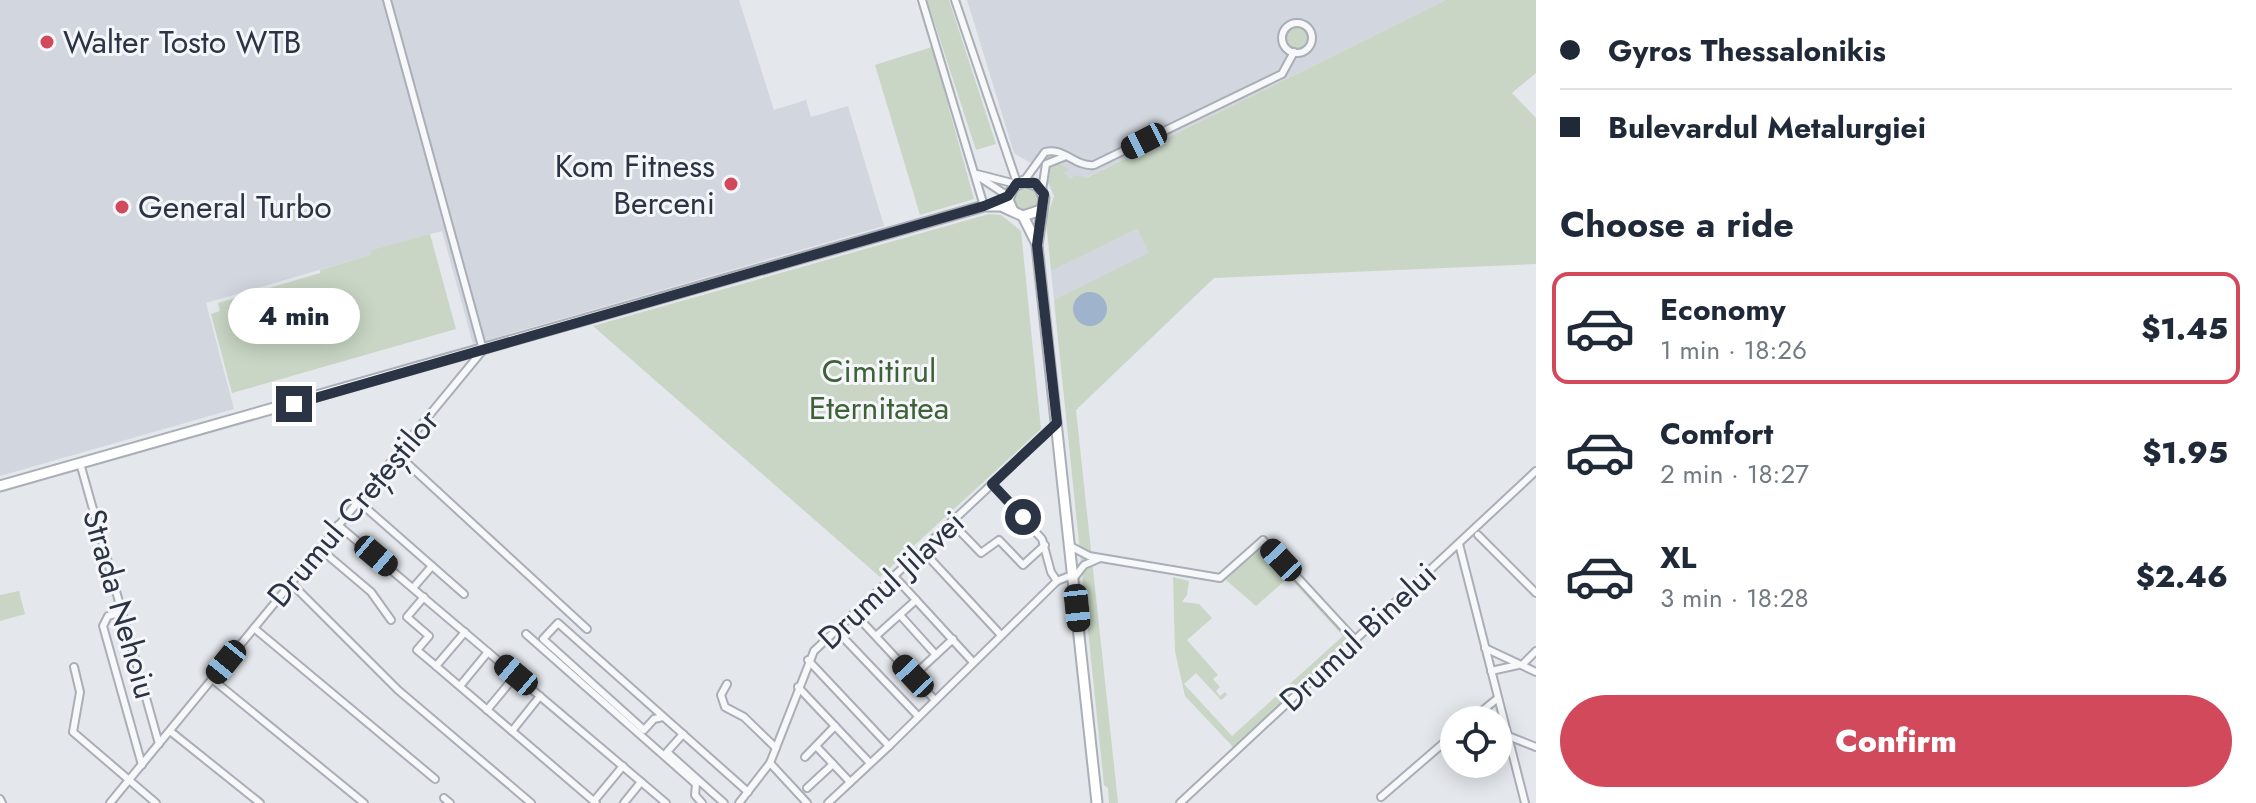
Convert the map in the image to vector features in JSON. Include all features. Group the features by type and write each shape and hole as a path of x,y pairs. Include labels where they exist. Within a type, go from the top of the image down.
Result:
{"main road":[{"path":"0,486 483,350 1008,196 1019,183 1035,183 1042,190 1044,202 1037,245 1097,803"},
{"path":"1008,196 1013,211"},
{"path":"984,202 1023,216 1037,245"},
{"path":"1023,216 1041,210"}],"street":[{"path":"387,0 483,350"},
{"path":"922,0 984,202"},
{"path":"955,0 1019,183"},
{"path":"1301,23 1310,31 1311,43 1305,50 1294,52 1284,45 1283,32 1292,24 1301,23"},
{"path":"1019,183 1045,152 1054,150 1086,166 1094,165 1282,74 1294,52"},
{"path":"1042,190 1046,164 1066,156"},
{"path":"977,174 1019,183"},
{"path":"977,174 1008,196"},
{"name":"Drumul Crețeștilor","path":"110,803 483,350"},
{"name":"Drumul Jilavei","path":"739,803 770,763 808,660 836,630 1057,423"},
{"path":"397,454 587,629"},
{"name":"Strada Nehoiu","path":"80,463 159,744"},
{"name":"Drumul Binelui","path":"1180,803 1536,471"},
{"path":"992,484 1045,545 1051,572 1057,581"},
{"path":"358,501 464,594"},
{"path":"951,522 982,554 999,540 1023,565 1045,545"},
{"path":"338,525 661,801"},
{"path":"1478,535 1536,593"},
{"path":"1070,546 1083,554 1101,558 1220,578 1263,540 1355,640"},
{"path":"1459,544 1500,706"},
{"path":"319,548 371,592 391,620"},
{"path":"922,550 1000,634"},
{"path":"828,803 1057,581 1073,576 1087,563 1101,558"},
{"path":"413,588 432,566"},
{"path":"894,576 972,661"},
{"path":"291,583 398,690 531,803"},
{"path":"424,597 407,617 429,636 417,650 595,802 623,766"},
{"path":"876,636 916,600"},
{"path":"122,612 108,616 103,626 142,765"},
{"path":"854,613 934,699"},
{"path":"900,615 936,655"},
{"path":"663,717 654,719 644,730 543,639 558,623 748,792"},
{"name":"Drumul Crețeștilor","path":"254,628 435,779"},
{"path":"836,630 918,716"},
{"path":"436,666 465,632"},
{"path":"526,634 696,784 695,795 702,803"},
{"path":"913,676 953,639"},
{"path":"1485,647 1536,672"},
{"path":"1491,671 1521,665 1536,651"},
{"path":"460,686 488,652"},
{"path":"808,660 889,746"},
{"path":"74,667 80,692 73,732 156,803"},
{"path":"487,710 516,675"},
{"path":"212,679 364,803"},
{"path":"727,684 721,695 725,707 744,717 776,748"},
{"path":"798,687 870,763"},
{"path":"512,731 540,696"},
{"path":"1488,706 1498,698"},
{"path":"805,757 835,726"},
{"path":"170,731 260,803"},
{"path":"683,734 667,752 724,803"},
{"path":"1512,738 1536,747"},
{"path":"816,746 850,782"},
{"path":"1381,797 1440,746"},
{"path":"1512,752 1525,803"},
{"path":"770,763 807,803"},
{"path":"807,788 833,764"},
{"path":"624,803 641,782"}],"shaded area":[{"path":"0,0 739,0 774,110 806,100 811,117 848,106 884,226 473,344 442,231 371,250 370,255 206,303 234,409 0,476"},
{"path":"967,0 1446,0 1069,186 1014,153"},
{"path":"1137,229 1150,254 1054,300 1051,271"}],"green space":[{"path":"927,0 949,0 996,144 976,150"},
{"path":"1446,0 1536,0 1536,73 1512,93 1536,118 1536,264 1214,278 1076,410 1118,803 1109,803 1108,788 1104,785 1054,300 1149,253 1137,229 1051,271 1046,220 1054,196 1046,178 1048,170 1060,164 1069,169 1064,173 1071,179 1075,175 1086,178"},
{"path":"1297,26 1306,29 1309,38 1306,47 1297,50 1288,47 1285,38 1288,29"},
{"path":"932,47 974,199 920,215 875,65"},
{"path":"1026,186 1035,190 1039,199 1035,208 1026,212 1017,208 1013,199 1017,190"},
{"name":"Cimitirul Eternitatea","path":"989,214 1001,215 1021,231 1041,429 880,577 593,326"},
{"path":"430,234 456,329 232,393 211,314 220,311 218,303 320,273 320,270 370,255 371,250"},
{"path":"1262,543 1350,637 1234,748 1185,696 1175,651 1173,577 1189,581 1187,595 1182,602 1199,604 1212,618 1187,640 1218,675 1213,679 1220,687 1216,691 1220,696 1225,692 1227,695 1221,700 1196,673 1184,684 1232,736 1343,636 1289,577 1256,606 1226,580"},
{"path":"19,591 25,614 0,621 0,595"}],"water":[{"path":"1090,292 1102,297 1107,309 1102,321 1090,326 1078,321 1073,309 1078,297"}],"place":[{"name":"Walter Tosto WTB","path":"47,42"},
{"name":"Kom Fitness Berceni","path":"731,184"},
{"name":"General Turbo","path":"122,207"}],"route":[{"path":"294,404 984,206 1008,196 1017,183 1030,181 1039,186 1044,198 1037,245 1057,423 992,484 1023,517"}]}
